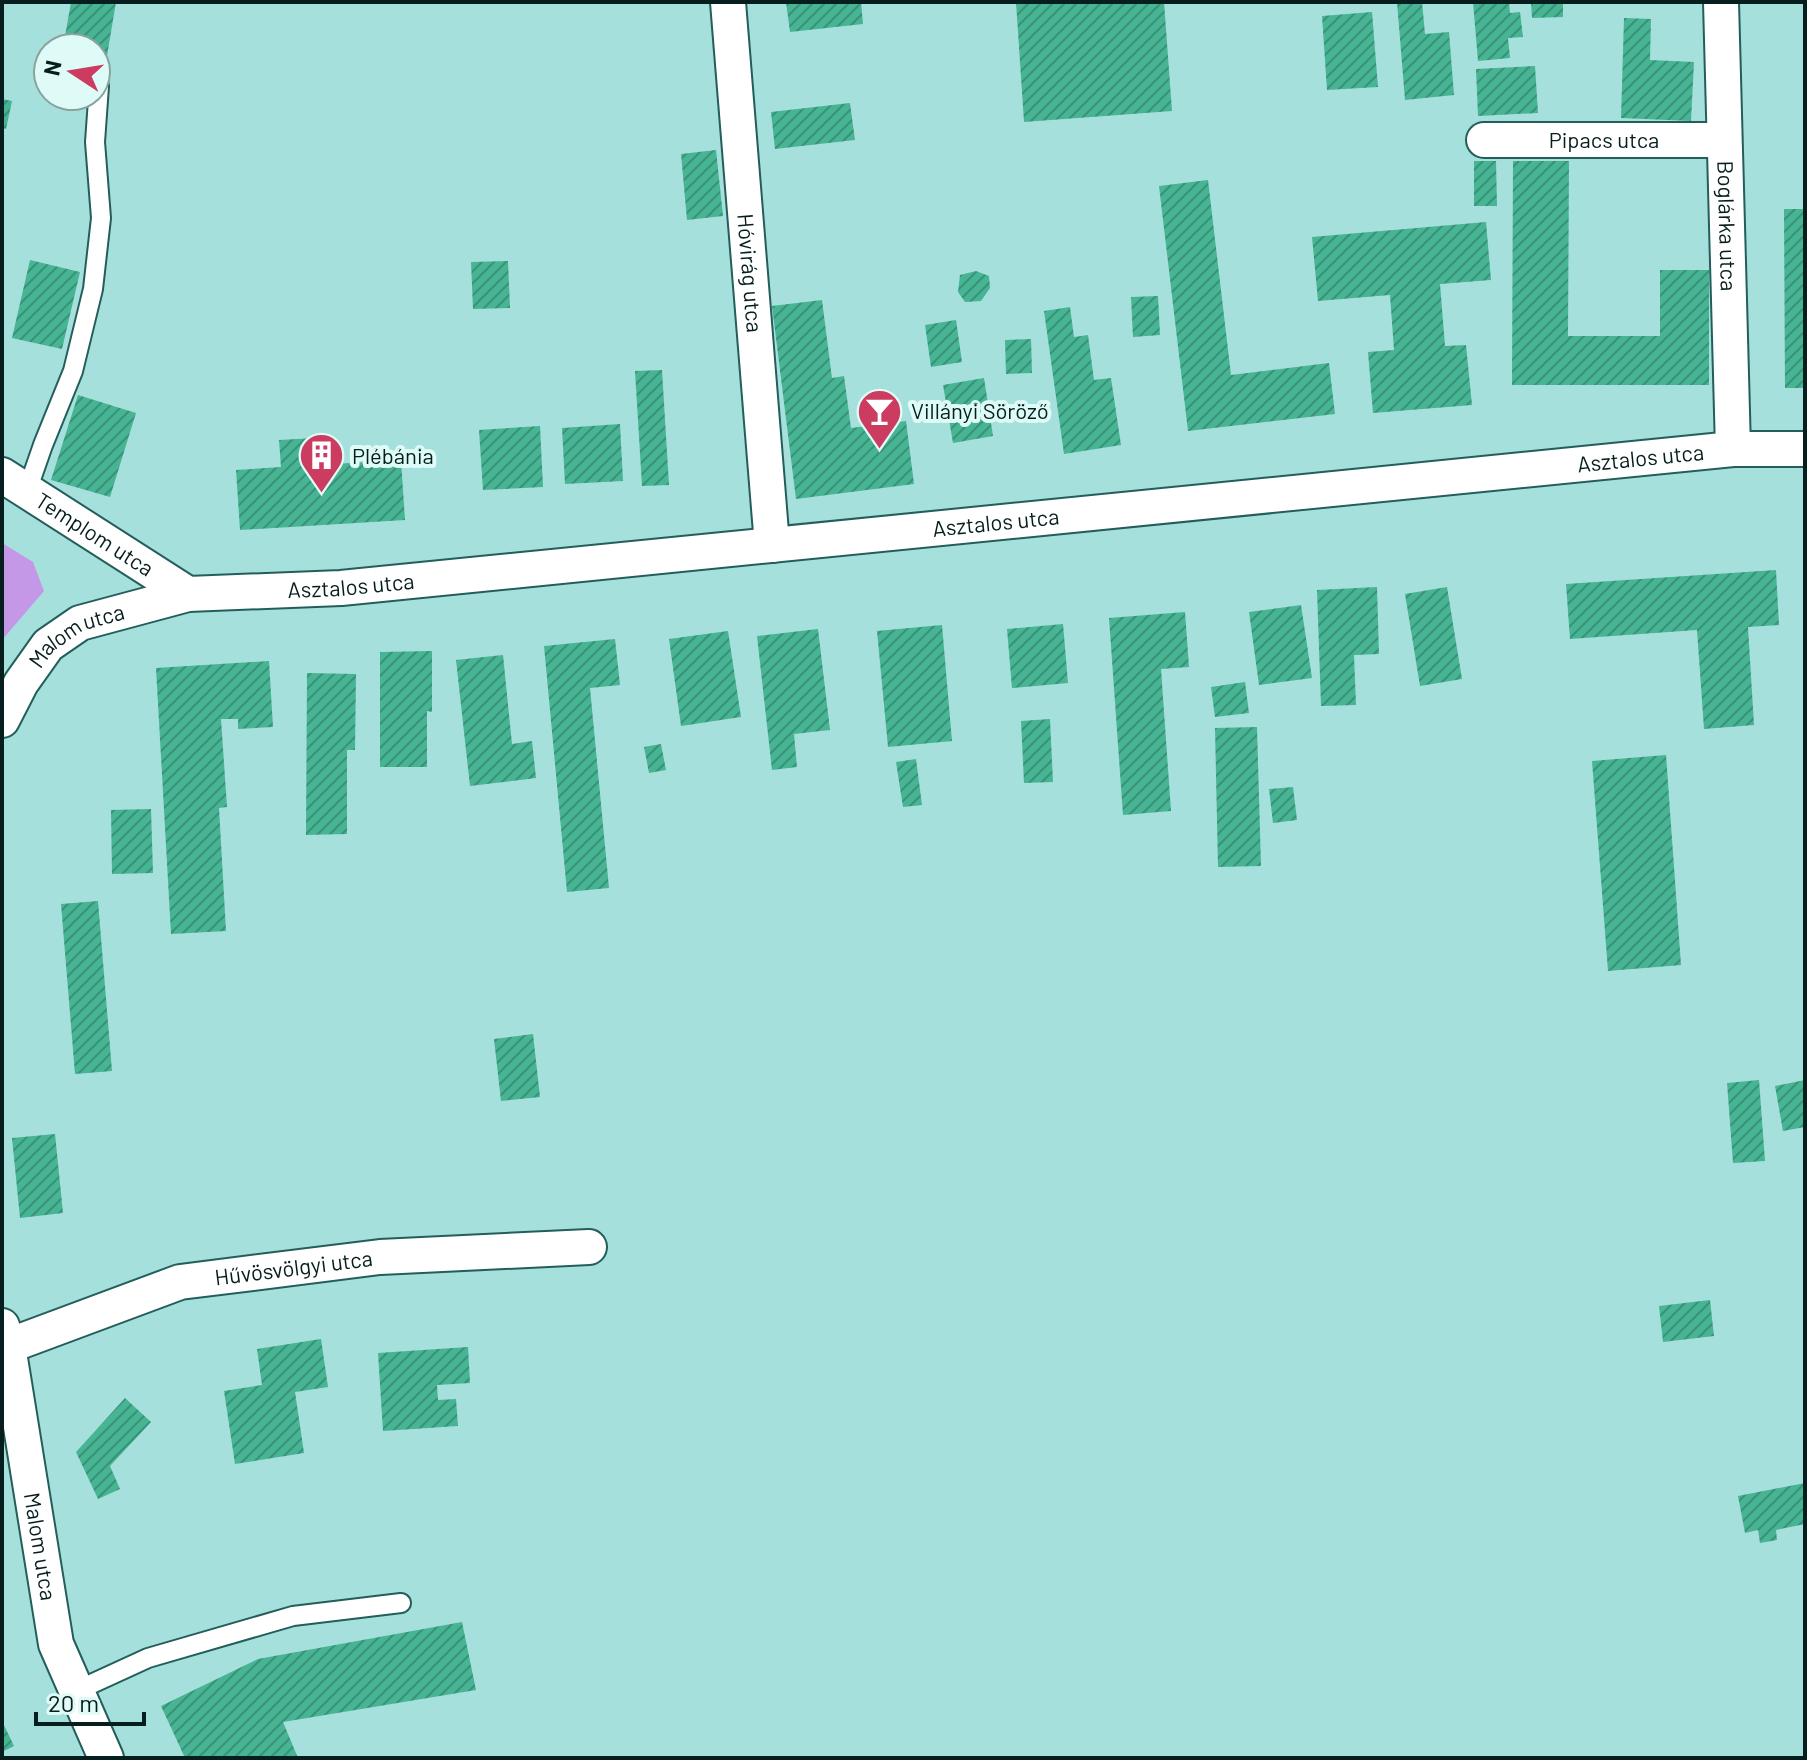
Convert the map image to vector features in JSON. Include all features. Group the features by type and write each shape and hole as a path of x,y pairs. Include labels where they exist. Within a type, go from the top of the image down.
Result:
{"street":[{"name":"Hóvirág utca","path":"728,2 772,545"},
{"name":"Boglárka utca","path":"1721,2 1733,449"},
{"name":"Pipacs utca","path":"1484,140 1724,140"},
{"name":"Asztalos utca","path":"188,594 341,588 1733,449 1805,449"},
{"name":"Templom utca","path":"14,483 188,594"},
{"name":"Malom utca","path":"2,720 21,683 48,645 80,623 188,594"},
{"name":"Hűvösvölgyi utca","path":"5,1336 180,1282 380,1257 589,1247"},
{"name":"Malom utca","path":"5,1336 56,1644 106,1758"}],"lane":[{"path":"14,483 43,445 73,371 93,289 101,218 95,142 97,112"},
{"path":"76,1691 148,1658 293,1616 401,1603"}],"shaded area":[{"path":"2,543 33,562 44,591 2,640"}],"building":[{"path":"71,2 116,2 111,32 66,32"},
{"path":"786,2 861,2 863,24 790,32"},
{"path":"1016,2 1164,2 1172,111 1024,122"},
{"path":"1397,2 1422,2 1425,34 1449,32 1454,95 1405,100"},
{"path":"1473,2 1509,2 1510,13 1520,12 1523,37 1508,38 1510,58 1478,61"},
{"path":"1531,2 1563,2 1563,17 1532,18"},
{"path":"1372,12 1378,87 1327,90 1322,16"},
{"path":"1624,18 1651,19 1650,60 1694,62 1691,121 1621,118"},
{"path":"1535,66 1538,113 1478,116 1476,69"},
{"path":"2,99 12,101 6,129 2,128"},
{"path":"850,103 855,140 775,149 771,112"},
{"path":"716,150 723,216 687,220 681,154"},
{"path":"1474,161 1496,161 1497,206 1474,206"},
{"path":"1513,161 1569,161 1568,336 1660,336 1660,270 1709,270 1709,385 1512,385"},
{"path":"1208,180 1231,375 1329,363 1335,414 1188,431 1159,186"},
{"path":"1784,209 1805,209 1805,388 1785,388"},
{"path":"1486,222 1491,280 1440,284 1445,346 1466,345 1472,405 1373,413 1368,352 1394,350 1390,295 1318,301 1312,237"},
{"path":"30,260 80,272 62,349 12,338"},
{"path":"508,261 510,308 473,309 471,262"},
{"path":"976,271 989,276 990,288 981,301 965,302 958,292 960,275"},
{"path":"1158,296 1160,335 1133,337 1131,297"},
{"path":"822,300 832,378 844,376 851,428 906,421 914,484 796,499 772,306"},
{"path":"1070,307 1074,337 1088,335 1094,380 1111,378 1121,445 1064,454 1044,311"},
{"path":"956,320 962,362 931,367 925,325"},
{"path":"1031,339 1032,373 1006,374 1005,340"},
{"path":"662,370 669,485 642,486 635,371"},
{"path":"984,378 993,436 953,443 943,385"},
{"path":"78,395 136,413 110,497 51,480"},
{"path":"620,424 623,481 565,484 562,428"},
{"path":"540,426 543,487 483,490 479,430"},
{"name":"Plébánia","path":"315,438 316,465 401,460 405,520 240,530 236,470 281,467 279,440"},
{"path":"1776,570 1779,625 1748,627 1754,725 1704,729 1697,630 1570,639 1566,584"},
{"path":"1377,587 1379,654 1354,655 1356,705 1321,706 1317,590"},
{"path":"1447,587 1462,679 1420,686 1405,594"},
{"path":"1301,605 1312,678 1259,685 1249,612"},
{"path":"1185,612 1189,667 1161,669 1171,811 1123,815 1109,618"},
{"path":"1063,624 1068,683 1012,688 1007,629"},
{"path":"942,625 952,741 888,747 877,631"},
{"path":"818,629 830,730 794,734 797,767 772,770 757,636"},
{"path":"728,631 741,717 681,726 669,639"},
{"path":"615,639 620,685 590,688 609,888 567,892 544,646"},
{"path":"432,651 432,712 427,711 427,767 380,767 380,652"},
{"path":"503,655 512,744 532,741 536,778 470,786 456,660"},
{"path":"269,661 273,727 238,729 238,719 221,719 227,807 219,808 226,931 171,934 156,668"},
{"path":"307,673 356,674 355,750 347,750 347,834 306,835"},
{"path":"1245,682 1249,713 1215,717 1211,687"},
{"path":"1050,719 1053,782 1024,783 1021,721"},
{"path":"1257,727 1261,866 1218,867 1215,728"},
{"path":"661,744 666,770 649,773 644,747"},
{"path":"1666,755 1681,965 1608,971 1592,761"},
{"path":"916,759 922,805 903,807 896,762"},
{"path":"1293,787 1297,820 1273,823 1269,789"},
{"path":"151,809 153,873 112,874 111,810"},
{"path":"98,901 112,1071 75,1074 61,904"},
{"path":"533,1034 540,1097 501,1101 494,1039"},
{"path":"1759,1080 1765,1161 1733,1163 1727,1083"},
{"path":"1805,1080 1805,1127 1783,1131 1775,1086"},
{"path":"55,1134 63,1213 20,1218 12,1138"},
{"path":"1710,1300 1714,1336 1663,1342 1659,1306"},
{"path":"321,1339 328,1387 295,1392 304,1453 235,1464 224,1391 262,1385 257,1349"},
{"path":"468,1347 470,1383 437,1385 438,1400 456,1399 458,1426 383,1431 378,1353"},
{"path":"125,1398 151,1422 110,1466 120,1489 98,1499 76,1452"},
{"path":"1805,1483 1805,1524 1776,1530 1777,1540 1760,1543 1758,1530 1745,1533 1738,1496"},
{"path":"462,1622 476,1690 283,1722 298,1758 185,1758 161,1706 258,1659"},
{"path":"2,1721 14,1746 2,1752"}],"place":[{"name":"Villányi Söröző","path":"880,450"},
{"name":"Plébánia","path":"321,495"}]}
